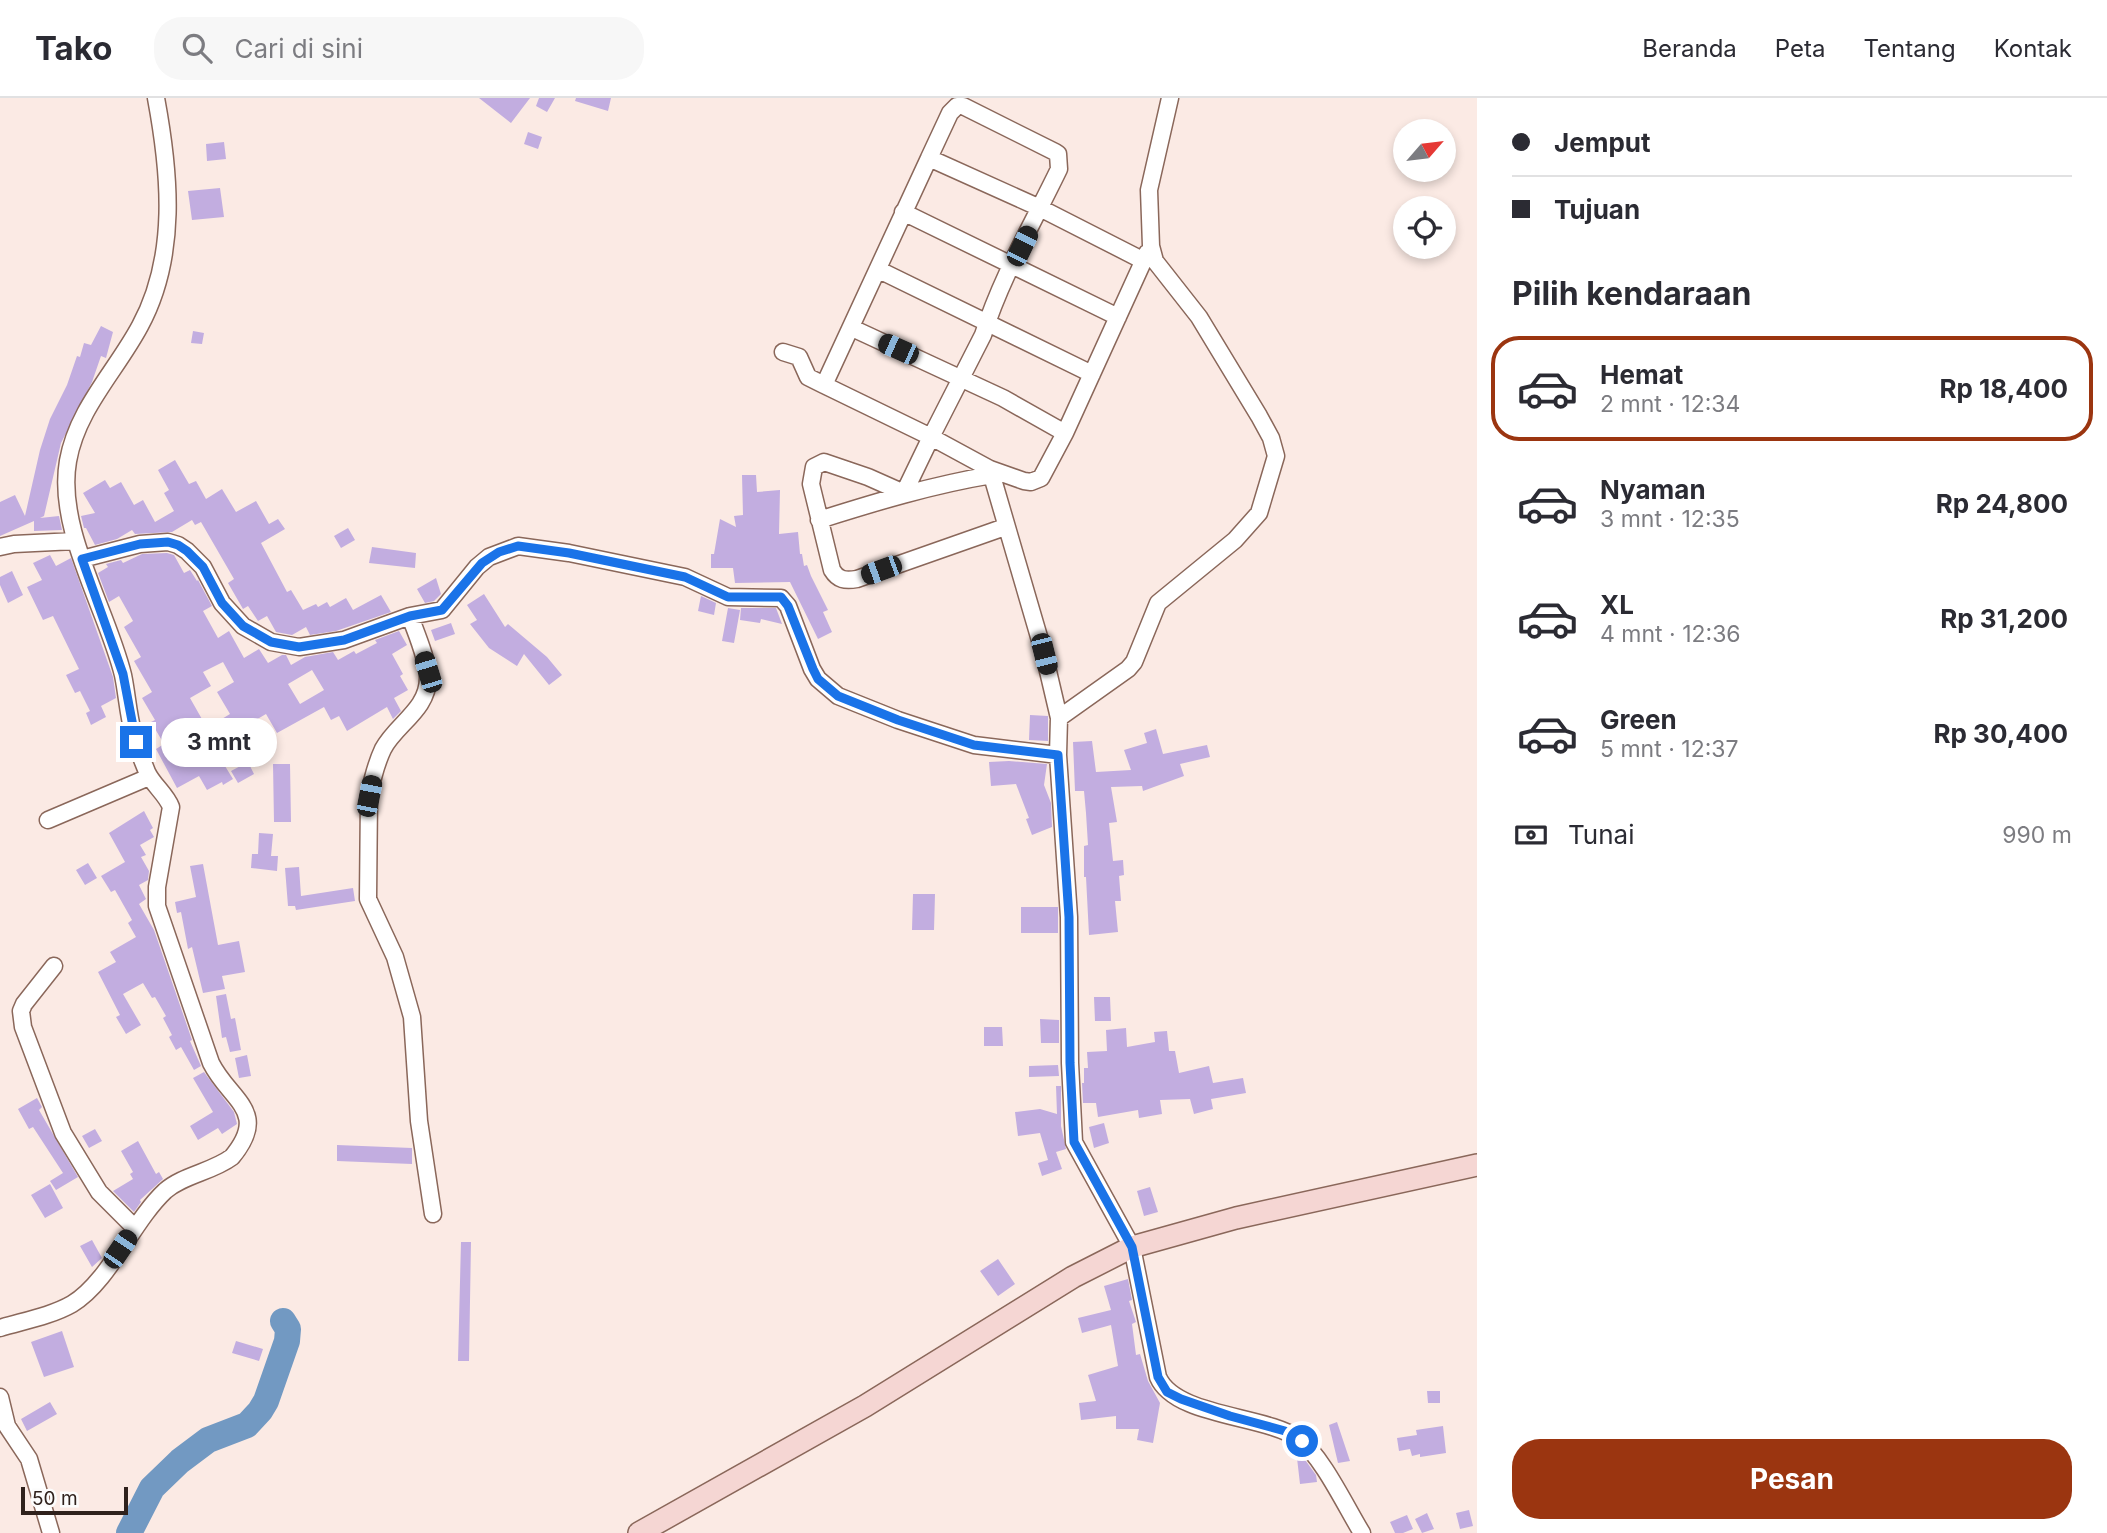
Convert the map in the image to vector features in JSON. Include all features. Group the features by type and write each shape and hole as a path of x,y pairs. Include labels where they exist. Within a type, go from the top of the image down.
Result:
{"street":[{"path":"0,1328 73,1303 105,1270 134,1227 169,1188 232,1157 248,1126 247,1109 211,1063 160,915 157,887 171,807 149,776 133,734 123,674 75,541 67,474 71,447 79,425 140,327 152,301 160,268 167,232 168,191 166,152 156,98"},
{"path":"783,352 799,357 807,375 824,385 932,437 991,472 1024,481 1035,481 1045,473 1065,433 1147,253 1149,190 1170,98"},
{"path":"824,385 953,108 963,106 1058,154 1059,169 904,493"},
{"path":"929,158 1147,253 1199,317 1259,416 1271,438 1276,456 1259,513 1252,523 1230,545 1158,603 1134,662 1128,670 1059,718"},
{"path":"903,212 1118,317"},
{"path":"879,270 1092,374"},
{"path":"852,328 1003,398 1065,433"},
{"path":"904,493 824,462 818,464 813,471 811,484 832,570 841,579 849,580 1005,527"},
{"path":"819,520 904,493 991,472"},
{"path":"991,472 1044,654 1059,718 1058,755 1069,917 1070,1063 1074,1142 1132,1247 1162,1386 1167,1392 1181,1399 1285,1431 1302,1441 1320,1464 1362,1533"},
{"path":"0,547 75,541"},
{"path":"82,559 140,544 168,542 178,545 203,567 231,615 271,642 299,647 334,642 410,616 442,610 482,563 499,552 518,546 569,553 685,577 728,597 777,596 788,606 818,679 838,696 898,720 974,745 1058,755"},
{"path":"410,616 428,672 426,695 412,716 384,747 372,780 369,796 368,899 395,957 412,1017 419,1121 433,1214"},
{"path":"48,820 149,776"},
{"path":"54,966 24,1004 21,1011 23,1027 62,1133 99,1192 134,1227"},
{"path":"639,1533 865,1406 1073,1277 1132,1247 1236,1218 1477,1165"},
{"path":"0,1397 7,1426 29,1459 51,1533"}],"building":[{"path":"479,98 530,98 511,123"},
{"path":"539,98 555,98 547,112 536,106"},
{"path":"576,98 611,98 608,111 575,101"},
{"path":"528,132 542,137 538,149 524,144"},
{"path":"224,142 226,159 207,161 206,144"},
{"path":"220,188 224,217 192,220 188,191"},
{"path":"101,326 113,332 106,358 101,356 92,382 61,443 44,516 40,518 59,516 62,530 34,531 34,521 0,536 0,502 15,495 25,516 50,419 84,343 91,345"},
{"path":"193,331 204,333 202,344 191,343"},
{"path":"175,460 189,484 196,481 206,499 222,489 236,512 256,501 269,524 278,519 285,529 261,543 287,592 291,590 303,610 327,602 330,607 346,598 353,610 381,595 391,612 336,631 310,635 306,627 292,635 276,632 267,616 258,621 248,606 243,609 228,583 234,579 201,522 195,525 192,520 172,532 135,534 132,530 117,539 95,545 84,528 81,516 95,513 83,493 105,480 110,488 121,482 134,505 143,500 155,522 174,511 164,493 169,490 158,470"},
{"path":"742,475 756,475 757,492 780,490 779,534 798,532 804,566 807,565 828,610 823,612 832,632 818,639 790,582 735,583 733,568 711,568 711,554 714,554 720,519 736,527 734,516 743,515"},
{"path":"348,528 355,540 341,548 334,536"},
{"path":"372,547 416,553 415,568 369,563"},
{"path":"142,554 174,555 184,573 190,570 212,606 203,611 218,638 229,631 244,658 259,649 268,663 286,655 291,665 305,657 333,652 338,660 354,651 356,654 377,643 375,640 399,631 407,645 392,654 408,690 394,698 401,711 393,719 387,707 347,731 339,716 331,720 324,707 277,733 266,714 226,737 231,745 217,753 233,779 207,790 199,776 177,788 156,749 164,744 151,722 155,720 142,698 152,692 134,661 141,657 124,627 133,621 119,596 109,602 98,573 108,567 106,564 121,560 123,563","holes":["223,662 234,682 217,692 230,714 207,728 190,698 211,686 203,672","312,670 324,690 300,704 288,684"]},
{"path":"50,555 56,566 71,558 113,677 116,698 101,706 106,717 91,725 86,713 90,711 80,691 75,693 66,675 79,669 53,616 43,620 27,587 42,580 33,563"},
{"path":"12,571 23,595 8,603 0,585 0,577"},
{"path":"436,578 441,594 434,601 425,603 417,589"},
{"path":"484,594 505,627 508,624 547,657 562,675 549,685 524,654 517,666 489,648 470,624 477,620 467,605"},
{"path":"701,596 716,603 714,615 698,611"},
{"path":"728,608 740,610 734,643 722,641"},
{"path":"741,608 776,608 782,624 761,619 760,623 740,620"},
{"path":"451,623 455,634 435,641 431,630"},
{"path":"1030,715 1048,716 1048,741 1029,740"},
{"path":"1156,729 1163,754 1207,745 1210,757 1180,764 1184,776 1143,791 1142,786 1111,787 1117,822 1109,823 1113,861 1123,860 1124,875 1119,876 1121,901 1115,901 1118,932 1089,935 1084,877 1084,846 1088,845 1086,813 1084,791 1075,791 1073,742 1092,741 1096,772 1131,770 1124,750 1147,743 1144,733"},
{"path":"248,762 254,774 238,783 231,771"},
{"path":"989,762 1047,764 1044,785 1051,803 1052,827 1032,835 1026,819 1029,818 1016,784 991,786"},
{"path":"273,764 290,764 291,822 274,822"},
{"path":"144,811 153,828 150,830 154,837 140,845 146,855 141,857 149,871 148,880 139,885 146,899 139,904 154,930 192,1040 190,1041 201,1066 194,1070 181,1047 176,1050 163,1018 166,1016 143,983 123,994 141,1025 126,1034 116,1017 120,1015 98,972 116,962 110,952 136,937 128,923 132,920 115,890 111,892 101,876 125,862 109,833"},
{"path":"259,833 273,834 271,856 278,856 277,871 251,868 252,854 258,854"},
{"path":"88,863 97,878 85,885 76,870"},
{"path":"203,864 218,945 239,941 245,972 222,976 225,989 203,993 192,947 188,949 181,912 177,913 175,902 196,897 190,866"},
{"path":"299,867 301,896 353,888 355,901 296,910 295,906 288,906 285,868"},
{"path":"913,894 935,894 934,930 912,930"},
{"path":"1021,907 1058,907 1058,933 1021,933"},
{"path":"226,994 231,1019 235,1018 241,1050 230,1052 226,1037 222,1038 216,996"},
{"path":"1094,997 1110,997 1111,1021 1095,1021"},
{"path":"1040,1019 1059,1020 1059,1043 1041,1043"},
{"path":"984,1027 1002,1027 1003,1046 984,1046"},
{"path":"1126,1028 1127,1047 1155,1042 1154,1032 1167,1031 1169,1051 1175,1051 1179,1073 1209,1066 1213,1083 1243,1078 1246,1093 1211,1099 1213,1109 1194,1114 1190,1099 1160,1100 1162,1114 1139,1118 1138,1110 1098,1117 1096,1103 1083,1103 1082,1083 1084,1068 1088,1068 1087,1052 1107,1051 1106,1030"},
{"path":"247,1055 251,1076 239,1078 235,1058"},
{"path":"1058,1065 1059,1076 1029,1077 1029,1066"},
{"path":"204,1072 234,1112 237,1124 222,1134 218,1128 198,1140 190,1126 213,1112 193,1078"},
{"path":"1056,1086 1061,1086 1061,1126 1066,1149 1056,1152 1062,1169 1042,1176 1038,1163 1048,1160 1040,1133 1018,1136 1015,1112 1040,1109 1057,1114"},
{"path":"37,1098 42,1107 39,1110 78,1177 56,1190 50,1181 63,1173 33,1127 29,1129 18,1109"},
{"path":"1104,1123 1109,1143 1094,1148 1089,1127"},
{"path":"95,1129 102,1141 89,1148 82,1136"},
{"path":"138,1141 156,1174 159,1172 163,1179 140,1200 134,1212 113,1191 133,1179 130,1174 133,1172 121,1151"},
{"path":"337,1145 412,1148 412,1164 337,1161"},
{"path":"50,1184 63,1208 45,1218 31,1195"},
{"path":"1150,1187 1158,1212 1144,1216 1137,1191"},
{"path":"92,1240 102,1258 92,1267 80,1246"},
{"path":"461,1242 471,1242 469,1361 458,1361"},
{"path":"998,1259 1015,1284 998,1296 980,1271"},
{"path":"1128,1279 1132,1300 1129,1301 1136,1322 1132,1324 1136,1355 1140,1354 1148,1381 1160,1403 1153,1443 1137,1440 1139,1429 1116,1429 1116,1416 1081,1420 1079,1403 1096,1401 1088,1375 1118,1366 1111,1325 1082,1333 1078,1318 1111,1310 1104,1286"},
{"path":"62,1331 74,1367 44,1377 31,1342"},
{"path":"236,1341 263,1349 259,1361 232,1353"},
{"path":"1427,1391 1440,1391 1440,1403 1428,1403"},
{"path":"50,1402 57,1414 27,1431 21,1419"},
{"path":"1337,1422 1350,1461 1338,1463 1329,1425"},
{"path":"1443,1426 1446,1453 1420,1457 1420,1454 1412,1456 1410,1449 1399,1451 1397,1438 1417,1435 1416,1430"},
{"path":"1303,1457 1316,1475 1317,1482 1300,1484 1297,1458"},
{"path":"1469,1510 1473,1526 1460,1529 1456,1513"},
{"path":"1427,1513 1434,1529 1422,1533 1415,1519"},
{"path":"1407,1515 1413,1529 1395,1533 1390,1522"}],"waterway":[{"path":"129,1533 152,1488 180,1461 208,1440 247,1425 260,1411 287,1341 288,1329 283,1321"}],"route":[{"path":"136,742 123,674 82,559 152,542 178,545 203,567 222,603 243,626 271,642 299,647 344,640 390,622 442,610 489,557 518,546 526,546 685,577 728,597 781,597 788,606 818,679 838,696 898,720 974,745 1058,755 1069,917 1070,1063 1074,1142 1132,1247 1162,1386 1167,1392 1181,1399 1285,1431 1302,1441"}]}
